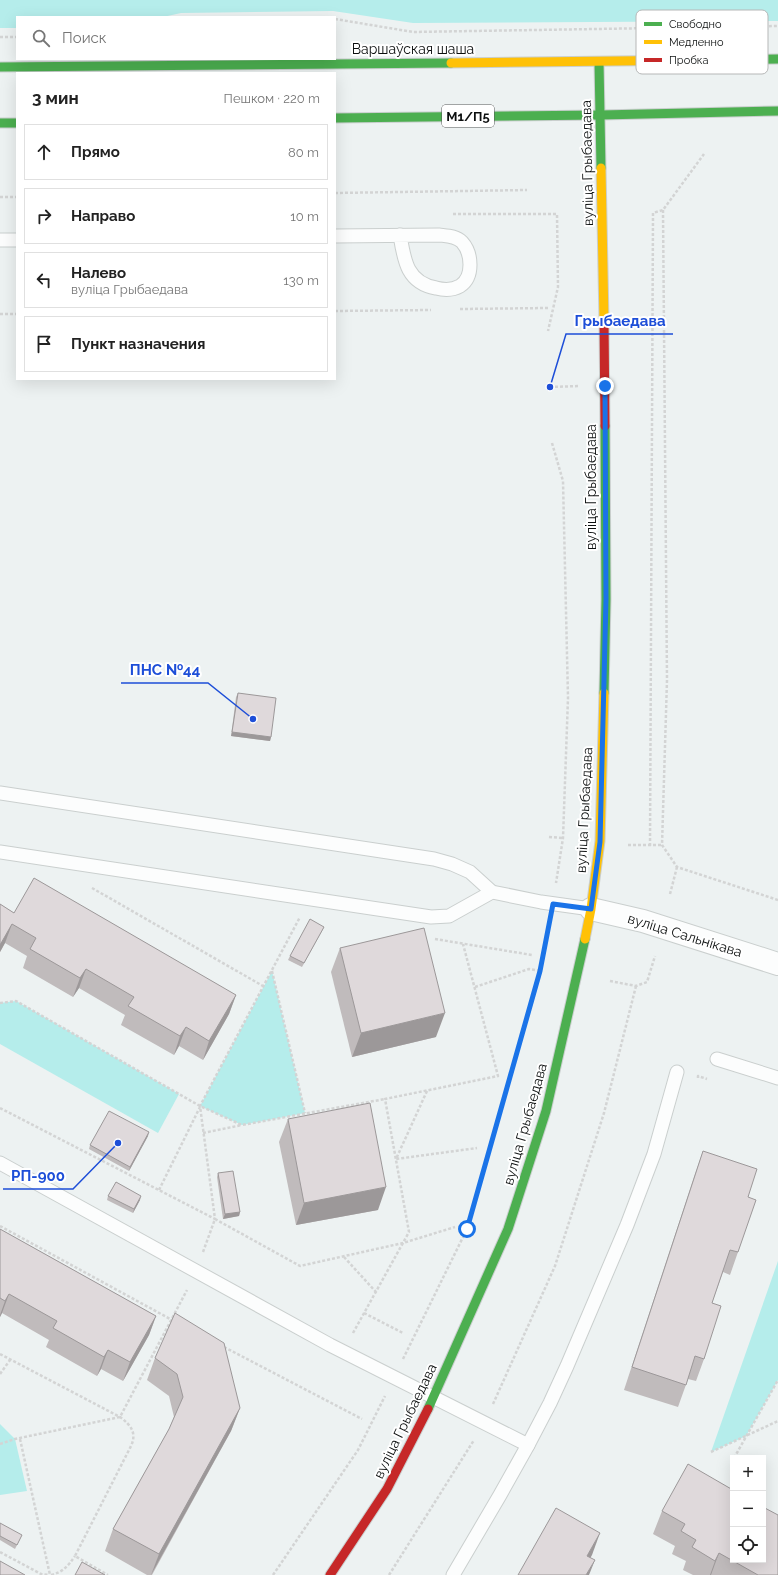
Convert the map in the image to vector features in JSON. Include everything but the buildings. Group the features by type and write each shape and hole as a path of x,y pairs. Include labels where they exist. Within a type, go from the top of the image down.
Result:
{"main road":[{"name":"Варшаўская шаша","path":"768,59 778,59"},
{"name":"Варшаўская шаша","path":"0,67 636,61"},
{"name":"вуліца Грыбаедава","path":"330,1575 387,1489 434,1398 508,1229 546,1111 591,909 600,842 606,599 605,386 599,62"},
{"name":"М1/П5","path":"336,118 600,115 778,110"},
{"path":"0,123 16,123"}],"street":[{"name":"вуліца Сальнікава","path":"591,909 643,921 778,964"}],"lane":[{"path":"336,236 400,235 439,235 451,236 461,241 469,253 470,265 468,275 461,285 451,289 439,289 426,286 416,280 408,270 404,259 400,235"},
{"path":"0,240 16,240"},
{"path":"0,793 434,859 452,864 470,872 492,892 553,904 591,909"},
{"path":"0,852 431,917 449,916 492,892"},
{"path":"717,1059 778,1078"},
{"path":"453,1575 528,1445 564,1371 628,1225 654,1154 677,1072"},
{"path":"0,1163 343,1352 528,1445"}],"path":[{"path":"336,19 413,32 636,28"},
{"path":"768,26 778,26"},
{"path":"0,37 16,37"},
{"path":"704,154 663,210 667,680 662,845 677,867 778,900"},
{"path":"336,193 528,190"},
{"path":"0,197 16,197"},
{"path":"650,846 653,213 663,210"},
{"path":"548,331 558,287 557,214"},
{"path":"0,314 16,314"},
{"path":"550,387 605,386"},
{"path":"274,1575 358,1450 467,1229 540,971 553,904 563,838 568,698 562,481 552,443"},
{"path":"549,837 563,838"},
{"path":"628,845 662,845"},
{"path":"670,894 677,867"},
{"path":"87,885 263,986"},
{"path":"159,1190 200,1106 300,917"},
{"path":"203,1133 498,1076 463,944"},
{"path":"610,981 636,986 647,982 655,956"},
{"path":"475,987 529,969 540,971"},
{"path":"272,971 305,1113"},
{"path":"389,1575 485,1423 554,1266 604,1113 636,986"},
{"path":"0,1003 16,1001 200,1106 242,1125"},
{"path":"396,1159 427,1090"},
{"path":"343,1352 409,1232 385,1099"},
{"path":"0,1444 120,1417 197,1271 215,1218 200,1106"},
{"path":"0,1108 215,1218 300,1266 403,1243 455,1227"},
{"path":"396,1159 477,1148"},
{"path":"0,1226 178,1323"},
{"path":"343,1257 376,1292"},
{"path":"364,1313 403,1333"},
{"path":"220,1345 362,1419"},
{"path":"0,1354 120,1417 130,1424 134,1440 75,1556 66,1569 59,1573 50,1575 41,1574 0,1552"},
{"path":"0,1374 10,1360"},
{"path":"736,1455 778,1380"},
{"path":"711,1452 778,1421"},
{"path":"20,1439 50,1575"},
{"path":"75,1556 108,1575"}],"shaded area":[{"path":"0,0 778,0 778,21 768,21 768,10 636,10 636,22 413,23 333,11 181,13 168,16 16,16 16,28 0,28"},
{"path":"272,971 305,1113 242,1125 200,1106"},
{"path":"16,1001 179,1094 158,1133 0,1044 0,1003"},
{"path":"778,1261 778,1380 746,1436 711,1452"},
{"path":"0,1424 15,1439 27,1491 0,1495"}],"traffic: fast":[{"path":"768,59 778,59"},
{"path":"599,62 601,168"},
{"path":"0,67 451,63"},
{"path":"336,118 601,115 778,111"},
{"path":"0,123 16,123"},
{"path":"604,693 606,599 605,426"},
{"path":"428,1409 508,1229 546,1111 585,939"}],"traffic: slow":[{"path":"451,63 636,61"},
{"path":"601,168 604,321"},
{"path":"585,939 591,909 600,841 604,693"}],"traffic: jam":[{"path":"604,321 605,426"},
{"path":"330,1575 387,1489 428,1409"}],"place":[{"name":"Грыбаедава","path":"550,387"},
{"name":"ПНС №44","path":"253,719"},
{"name":"РП-900","path":"118,1143"}],"route":[{"path":"467,1229 540,971 553,904 591,909 600,842 606,599 605,386"}]}
